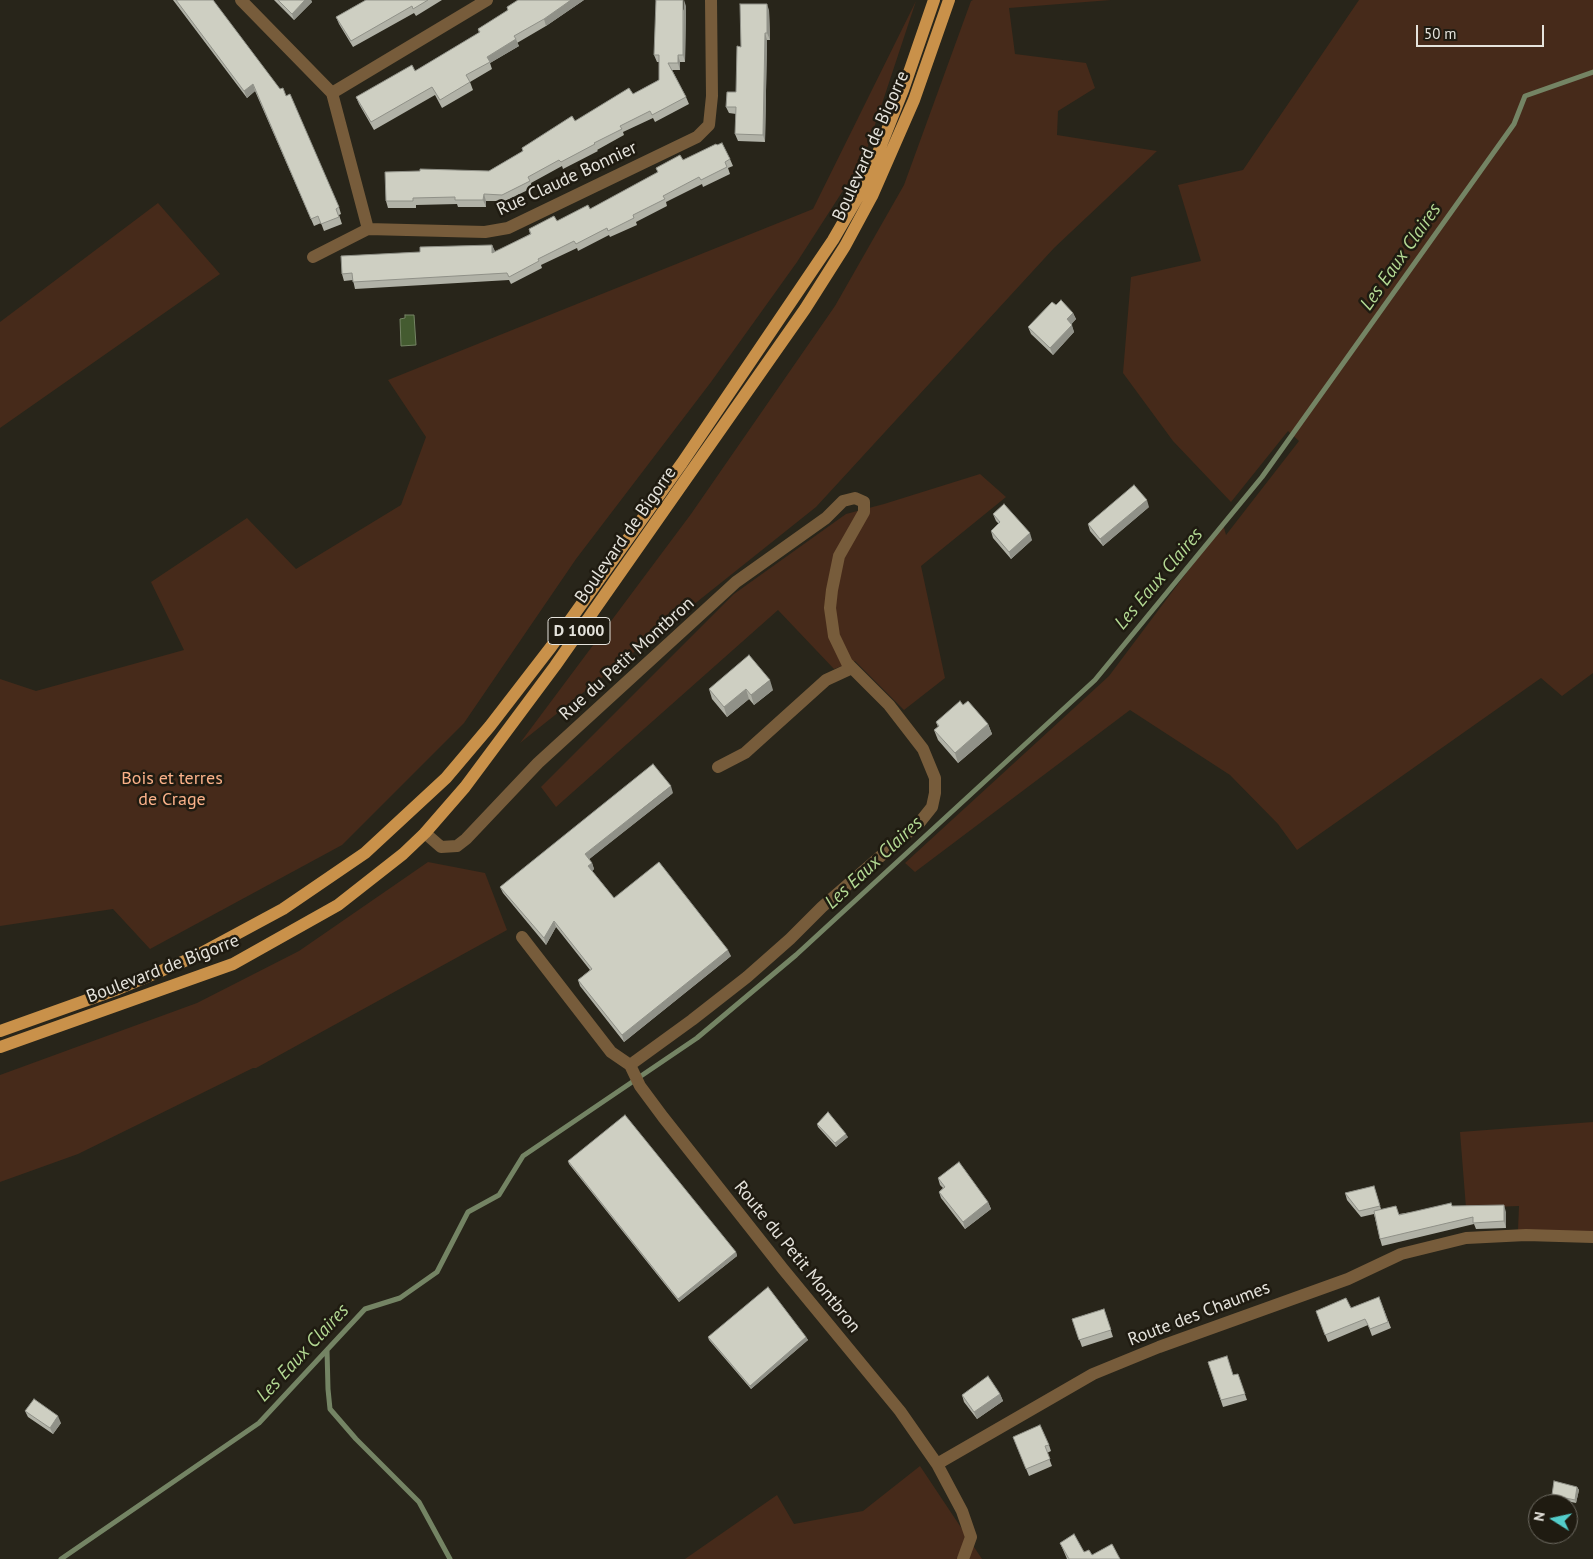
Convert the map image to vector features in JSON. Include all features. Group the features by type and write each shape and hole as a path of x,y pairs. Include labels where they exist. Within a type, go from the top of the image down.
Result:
{"main road":[{"name":"Boulevard de Bigorre","path":"0,1031 118,989 185,960 283,910 365,853 446,778 490,726 556,640 693,447 833,240 866,183 903,90 934,0"},
{"name":"Boulevard de Bigorre","path":"0,1047 233,964 338,905 403,854 425,833 465,787 555,666 805,310 840,254 872,196 914,100 949,0"}],"street":[{"path":"241,0 332,93 368,229"},
{"path":"332,93 487,0"},
{"name":"Rue Claude Bonnier","path":"313,257 368,229 484,232 508,228 697,137 709,124 712,96 711,0"},
{"name":"Rue du Petit Montbron","path":"425,833 441,847 457,846 466,839 538,763 736,582 826,518 843,501 855,498 864,502 864,512 839,556 830,608 834,636 847,663 852,668"},
{"path":"522,937 611,1052 631,1068 747,977 790,939 822,907 920,822 932,806 935,793 935,778 923,749 889,705 852,668 826,680 745,753 718,767"},
{"name":"Route du Petit Montbron","path":"631,1068 640,1086 662,1117 783,1269 900,1411 937,1464"},
{"name":"Route des Chaumes","path":"937,1464 1093,1374 1159,1347 1348,1279 1401,1254 1466,1238 1526,1235 1593,1237"},
{"path":"937,1464 962,1511 971,1538 964,1559"}],"green space":[{"path":"1111,0 1009,8 1015,54 1086,63 1095,88 1058,111 1057,135 1157,151 1054,248 816,507 520,743 691,514 835,306 904,185 971,1"},
{"path":"1359,0 1593,0 1593,673 1562,696 1541,678 1297,850 1278,824 1230,775 1130,710 915,872 905,863 1109,676 1223,524 1226,535 1299,441 1288,431 1231,502 1173,441 1123,373 1131,277 1201,261 1178,185 1243,170"},
{"name":"Bois et terres de Crage","path":"916,1 864,158 797,262 711,382 576,559 464,723 342,845 150,949 113,909 0,926 0,679 36,691 184,650 151,582 247,518 296,569 401,505 426,437 388,380 813,209"},
{"path":"158,203 220,274 0,428 0,322"},
{"path":"980,474 1006,497 921,566 945,678 904,710 855,661 834,669 778,610 556,807 541,787 734,594 846,514"},
{"path":"428,862 485,873 507,930 256,1068 78,1154 0,1182 0,1075 197,1003 299,951"},
{"path":"1593,1122 1593,1232 1518,1230 1519,1206 1466,1208 1460,1132"},
{"path":"920,1466 982,1559 685,1559 777,1495 794,1524 863,1511"}],"shaded area":[{"path":"405,315 414,315 416,345 401,346 400,319 405,318"}],"building":[{"path":"176,0 213,0 280,89 283,88 286,96 290,94 339,207 336,209 339,217 321,224 318,216 311,219 253,84 244,91"},
{"path":"278,0 305,0 292,14"},
{"path":"366,0 428,0 413,9 412,6 351,41 336,17"},
{"path":"518,0 571,0 544,19 514,36 516,39 487,57 490,62 466,75 470,82 440,100 432,87 371,122 356,97 412,65 415,71 480,32 478,29 508,10 507,7"},
{"path":"656,0 683,0 683,55 678,55 678,63 668,63 686,97 652,115 650,111 620,126 622,129 561,162 559,160 528,177 530,181 502,195 484,194 483,200 455,200 455,197 413,198 413,201 386,201 385,172 420,171 420,169 489,171 523,151 522,148 572,116 575,121 629,88 633,94 659,80 659,55 654,55"},
{"path":"740,4 767,4 763,135 735,134 736,107 726,107 727,92 736,92 737,46 741,47"},
{"path":"722,143 730,159 725,162 727,167 701,180 699,177 663,196 665,199 633,215 634,218 608,231 607,228 576,244 574,241 538,259 539,261 509,277 507,273 353,282 352,273 342,274 341,256 420,252 420,247 492,245 492,253 531,234 529,229 554,216 557,221 588,205 590,209 658,172 656,168 680,155 683,160"},
{"path":"1061,300 1073,313 1067,319 1072,325 1050,348 1028,327 1052,302 1056,305"},
{"path":"1134,485 1147,500 1100,539 1088,524"},
{"path":"1004,504 1030,533 1009,552 991,531 1000,522 993,514"},
{"path":"749,655 770,680 751,695 746,689 724,707 709,689"},
{"path":"960,701 963,705 968,701 988,724 955,753 934,730 939,726 936,722"},
{"path":"653,764 671,786 585,854 592,863 588,866 614,898 659,862 728,950 622,1035 578,980 592,969 554,921 544,938 500,887"},
{"path":"828,1112 846,1134 835,1143 817,1124"},
{"path":"625,1115 736,1252 678,1299 568,1161"},
{"path":"959,1162 988,1202 963,1222 939,1192 945,1187 938,1178"},
{"path":"1374,1186 1380,1206 1359,1211 1345,1193"},
{"path":"1451,1203 1452,1206 1504,1205 1504,1221 1473,1223 1473,1217 1380,1239 1374,1211 1396,1206 1399,1215"},
{"path":"768,1287 806,1337 750,1386 708,1337"},
{"path":"1379,1297 1388,1322 1370,1329 1365,1319 1325,1335 1316,1311 1346,1298 1351,1308"},
{"path":"1104,1309 1111,1330 1079,1340 1072,1319"},
{"path":"1227,1356 1233,1375 1238,1374 1245,1394 1221,1400 1208,1362"},
{"path":"988,1376 1000,1394 974,1412 962,1395"},
{"path":"34,1399 58,1416 50,1428 25,1411"},
{"path":"1040,1425 1049,1445 1045,1446 1050,1459 1026,1469 1013,1437"},
{"path":"1554,1481 1577,1487 1576,1494 1552,1494"},
{"path":"1074,1534 1084,1552 1089,1550 1092,1555 1112,1544 1120,1559 1069,1559 1060,1543"}],"waterway":[{"name":"Les Eaux Claires","path":"61,1559 259,1423 365,1309 400,1298 437,1272 468,1212 499,1195 523,1156 697,1038 796,955 1095,680 1262,477 1514,124 1525,96 1593,72"},
{"path":"327,1350 330,1409 356,1439 419,1502 450,1559"}]}
